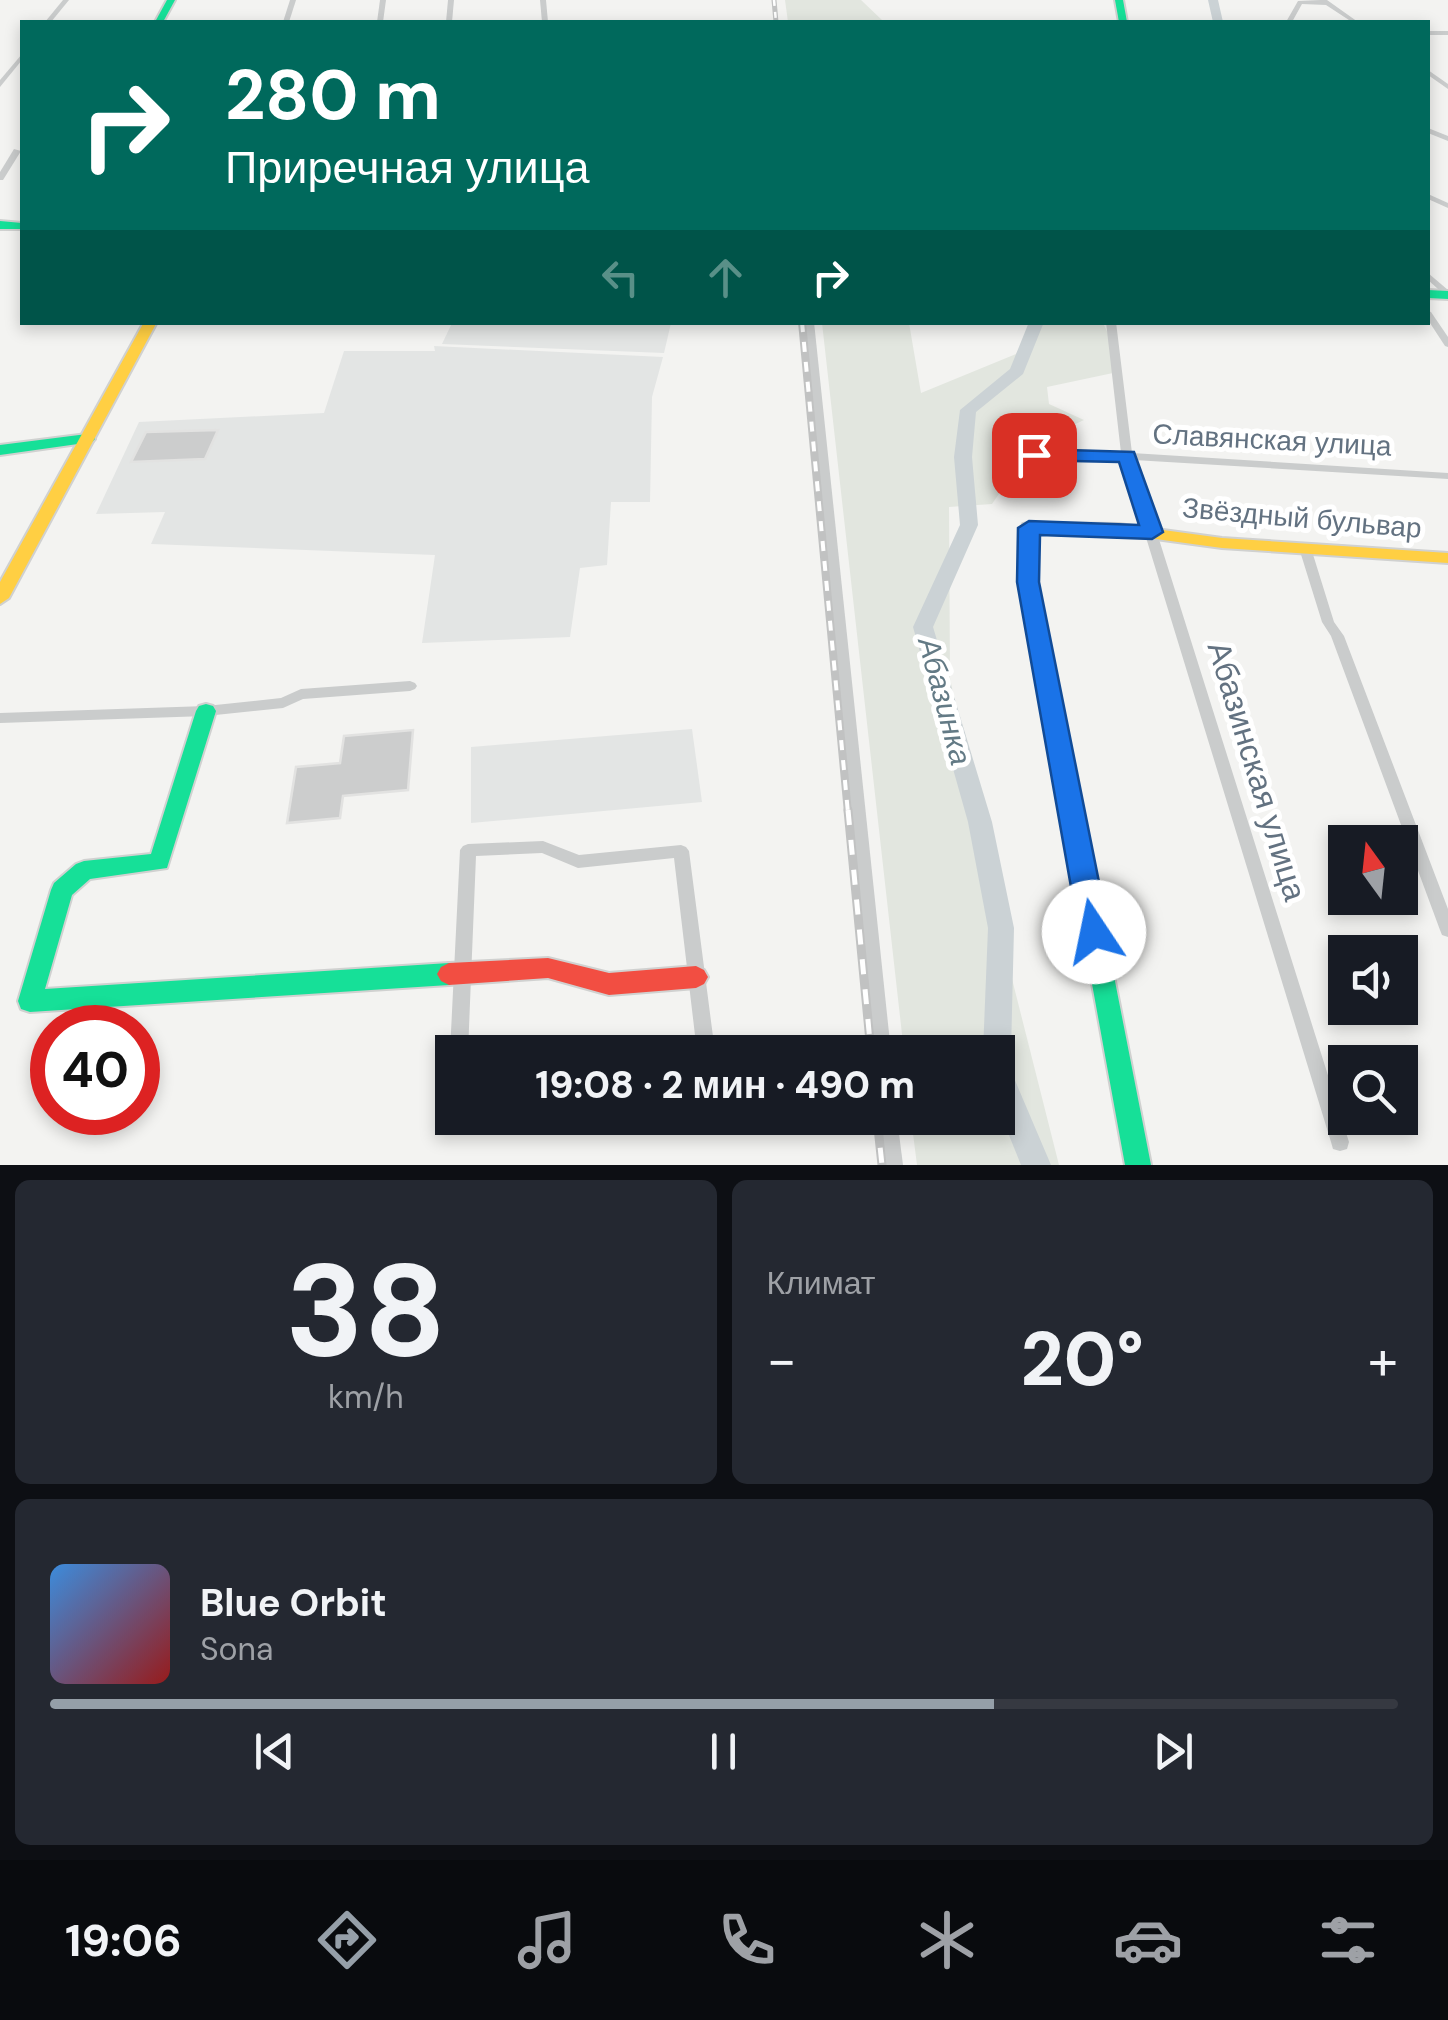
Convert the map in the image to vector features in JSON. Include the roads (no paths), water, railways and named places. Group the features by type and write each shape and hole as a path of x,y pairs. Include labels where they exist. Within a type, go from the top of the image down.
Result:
{"street":[{"path":"50,20 66,0"},
{"path":"1290,20 1300,2 1325,2 1352,20"},
{"path":"1,83 20,59"},
{"path":"1432,132 1448,131"},
{"path":"1432,132 1448,140"},
{"path":"0,178 17,152"},
{"path":"1430,317 1448,344"},
{"path":"0,598 145,325"},
{"path":"808,325 880,1035"},
{"name":"Абазинская улица","path":"1111,325 1127,456 1340,1142"},
{"path":"0,450 83,440"},
{"path":"0,582 83,440"},
{"name":"Славянская улица","path":"1034,455 1127,456 1448,476"},
{"path":"1138,1165 1028,582 1029,528 1152,532"},
{"name":"Звёздный бульвар","path":"1152,532 1222,542 1448,558"},
{"path":"1305,548 1328,622 1337,636 1448,930"},
{"path":"0,718 206,710 283,703 302,694 410,686"},
{"path":"206,710 159,862 84,870 62,890 30,1001 548,968 608,984 696,977"},
{"path":"459,1035 468,850 543,847 578,862 681,851 704,1035"},
{"path":"890,1135 893,1165"}],"waterway":[{"name":"Абазинка","path":"1213,0 1218,20"},
{"name":"Абазинка","path":"998,1035 1001,928 980,822 923,627 969,525 963,457 968,410 1017,371 1036,325"},
{"name":"Абазинка","path":"1015,1115 1036,1165"}],"railway":[{"path":"774,0 776,20"},
{"path":"802,325 848,813"},
{"path":"848,810 869,1035"},
{"path":"879,1135 882,1165"}]}
